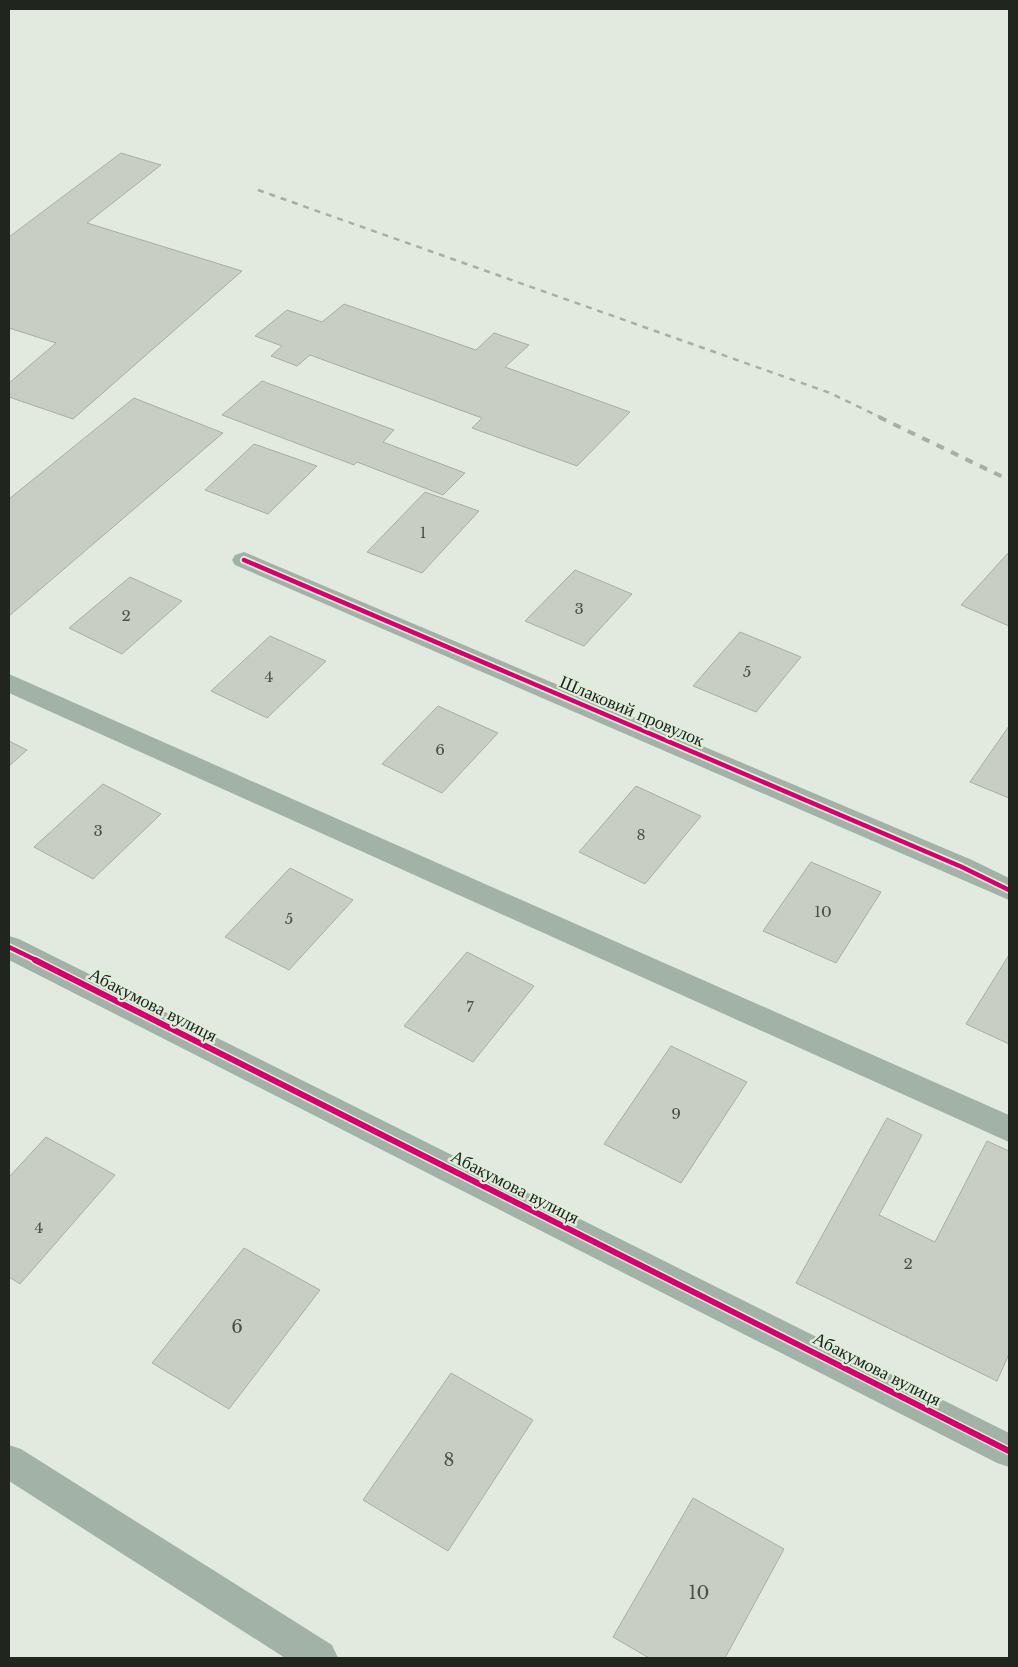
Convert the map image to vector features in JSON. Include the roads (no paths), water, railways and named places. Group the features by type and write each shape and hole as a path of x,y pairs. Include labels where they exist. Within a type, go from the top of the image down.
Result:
{"street":[{"name":"Шлаковий провулок","path":"244,560 953,863 1009,890"},
{"path":"9,682 1009,1128"},
{"name":"Абакумова вулиця","path":"9,948 1009,1451"},
{"path":"9,1461 319,1658"}],"railway":[{"path":"258,190 830,393 882,418"},
{"path":"879,417 1009,480"}]}
